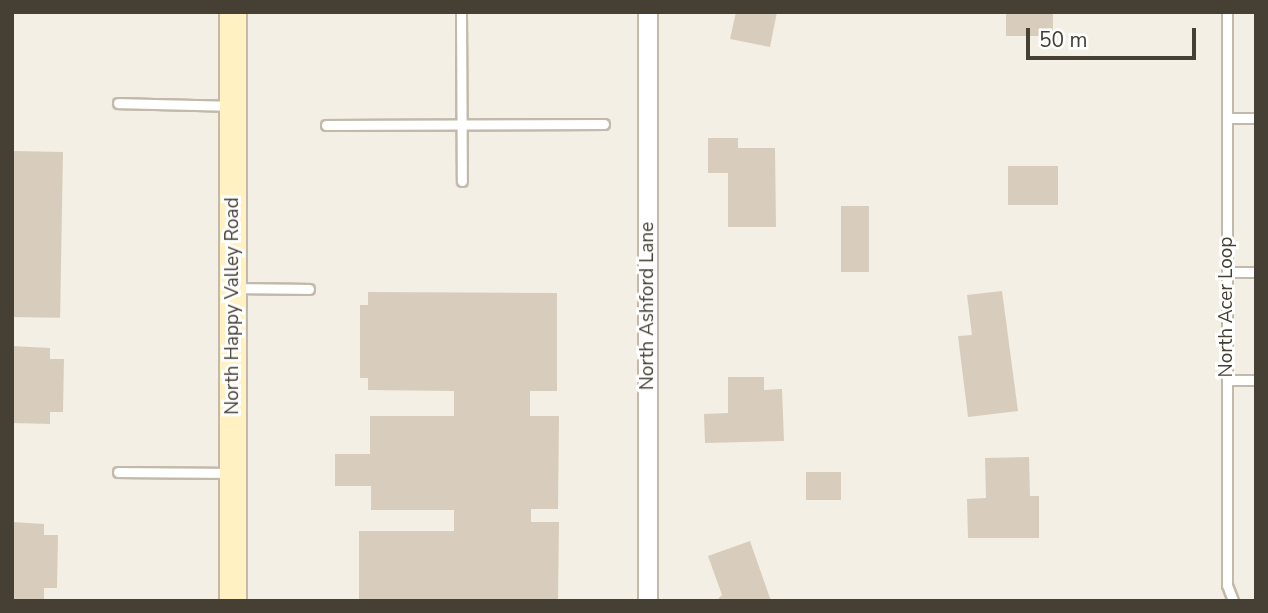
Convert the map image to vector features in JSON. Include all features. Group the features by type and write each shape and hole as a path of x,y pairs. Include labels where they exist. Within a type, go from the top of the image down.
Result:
{"main road":[{"name":"North Happy Valley Road","path":"233,12 233,601"}],"street":[{"name":"North Ashford Lane","path":"648,12 648,601"}],"lane":[{"path":"461,12 462,181"},
{"name":"North Acer Loop","path":"1227,12 1227,585 1233,601"},
{"path":"118,103 233,106"},
{"path":"1227,118 1256,118"},
{"path":"326,125 462,128 604,124"},
{"path":"1227,271 1256,271"},
{"path":"233,288 309,289"},
{"path":"1227,380 1256,380"},
{"path":"118,472 233,473"}],"building":[{"path":"736,12 777,12 770,47 730,39"},
{"path":"1006,12 1053,12 1053,36 1006,36"},
{"path":"708,138 738,138 738,148 775,148 776,227 728,227 728,173 708,173"},
{"path":"12,151 63,152 60,318 12,317"},
{"path":"1008,166 1058,166 1058,205 1008,205"},
{"path":"841,206 869,206 869,272 841,272"},
{"path":"1002,291 1018,411 968,417 958,336 972,335 967,295"},
{"path":"368,292 557,293 557,391 530,391 530,416 559,416 558,509 531,509 531,522 559,522 558,601 359,601 359,531 454,531 454,510 371,510 371,486 335,486 335,454 370,454 370,416 454,416 454,391 368,390 368,378 360,378 360,305 368,305"},
{"path":"12,346 50,348 50,359 64,359 63,412 50,412 50,424 12,423"},
{"path":"728,377 764,377 764,390 782,389 784,441 705,443 704,414 728,413"},
{"path":"1029,457 1030,496 1039,496 1039,538 968,538 967,499 986,498 985,458"},
{"path":"806,472 841,472 841,500 806,500"},
{"path":"12,522 44,524 44,535 58,535 57,588 44,588 44,600 12,599"},
{"path":"750,541 771,601 716,601 722,595 708,556"}]}
